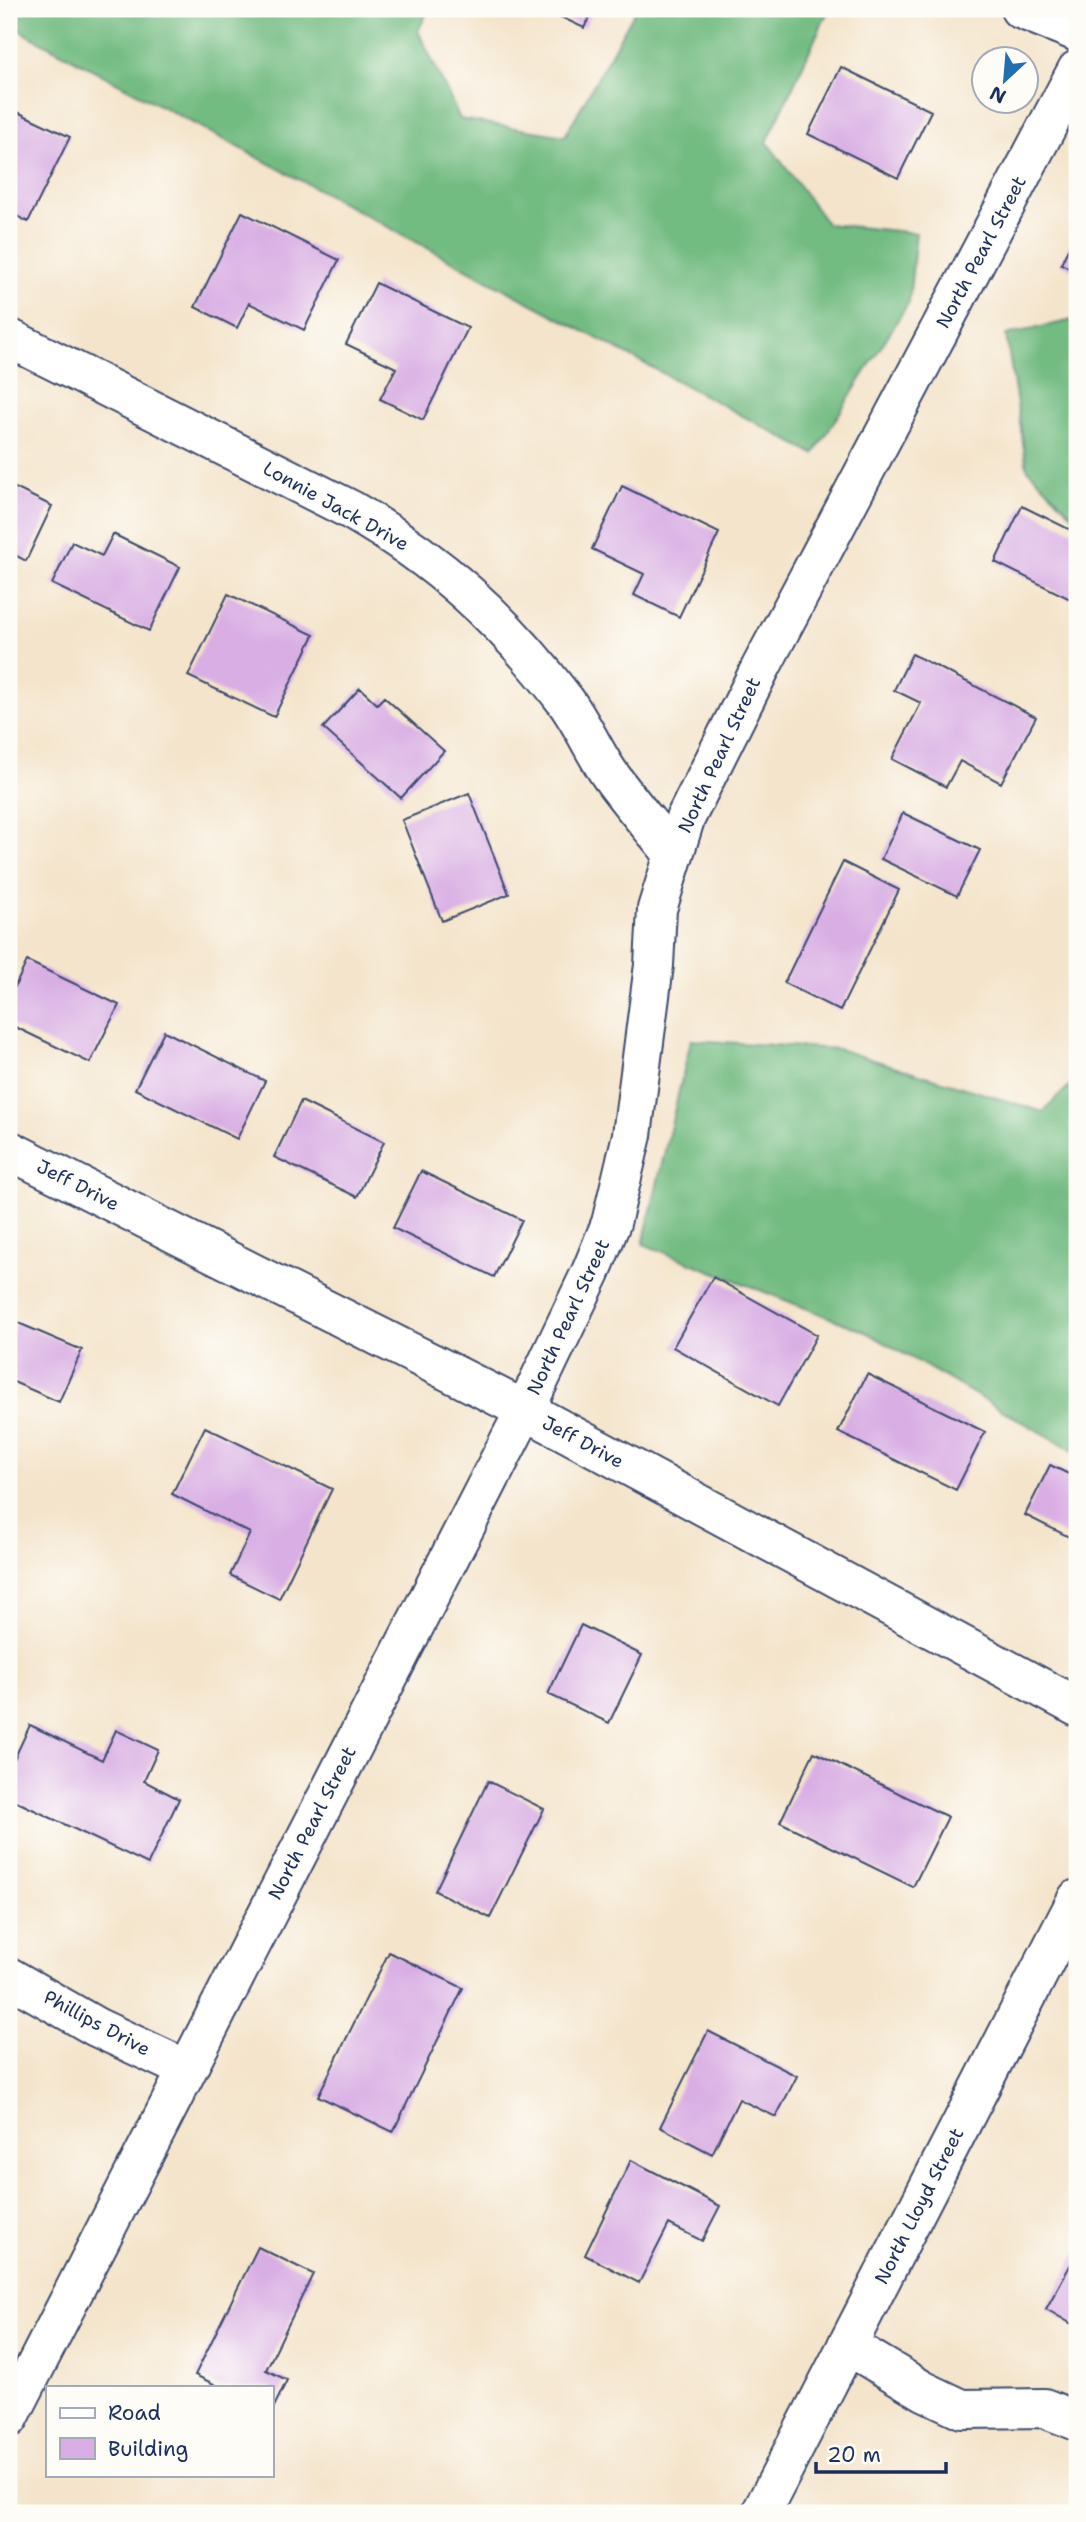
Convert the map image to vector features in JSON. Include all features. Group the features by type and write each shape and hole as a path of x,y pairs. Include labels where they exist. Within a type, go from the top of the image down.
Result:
{"street":[{"path":"1020,9 1077,32"},
{"name":"North Pearl Street","path":"9,2418 525,1410 591,1272 611,1223 632,1135 654,965 657,909 685,819 760,669 1077,70"},
{"name":"Lonnie Jack Drive","path":"9,338 351,510 401,539 444,571 499,620 566,701 608,772 674,855"},
{"name":"Jeff Drive","path":"9,1150 525,1410 1077,1707"},
{"name":"North Lloyd Street","path":"761,2513 1077,1899"},
{"name":"Phillips Drive","path":"9,1977 96,2027 186,2069"},
{"path":"847,2345 924,2391 962,2409 1044,2408 1077,2421"}],"green space":[{"path":"9,9 429,9 418,31 460,119 565,136 636,9 829,9 767,142 827,224 916,233 909,302 814,454 9,25"},
{"path":"1077,319 1077,520 1027,468 1006,335"},
{"path":"691,1040 838,1049 1043,1112 1077,1078 1077,1453 866,1332 643,1244"}],"building":[{"path":"544,9 594,9 584,28"},
{"path":"841,67 931,111 898,178 808,134"},
{"path":"9,108 70,137 28,222 9,212"},
{"path":"242,212 339,260 304,330 249,303 237,328 195,307"},
{"path":"1077,230 1077,272 1061,264"},
{"path":"376,283 468,328 423,420 380,399 396,368 346,344"},
{"path":"9,485 52,506 26,561 9,552"},
{"path":"622,486 719,533 679,617 634,595 644,574 592,549"},
{"path":"1022,506 1077,533 1077,585 1070,599 995,562"},
{"path":"113,534 180,567 149,631 52,584 72,542 102,556"},
{"path":"228,594 314,635 274,717 188,676"},
{"path":"912,654 1036,717 1001,783 960,761 946,787 892,759 921,703 894,690"},
{"path":"360,688 377,704 384,697 444,751 401,798 323,728"},
{"path":"469,793 509,894 442,921 402,820"},
{"path":"903,813 980,850 957,896 881,859"},
{"path":"843,862 899,890 840,1011 784,983"},
{"path":"27,961 119,1005 90,1063 9,1024 9,999"},
{"path":"164,1031 265,1081 237,1139 135,1089"},
{"path":"301,1101 384,1142 357,1197 274,1157"},
{"path":"421,1171 522,1220 494,1277 393,1228"},
{"path":"713,1277 817,1335 778,1406 673,1347"},
{"path":"16,1322 82,1350 59,1402 9,1380 9,1339"},
{"path":"867,1374 985,1432 956,1490 838,1432"},
{"path":"205,1427 332,1489 279,1599 230,1575 250,1533 172,1494"},
{"path":"1050,1465 1077,1478 1077,1541 1025,1515"},
{"path":"581,1625 642,1655 609,1723 548,1694"},
{"path":"30,1725 102,1760 116,1730 158,1750 144,1781 179,1799 148,1864 9,1798 9,1770"},
{"path":"814,1752 948,1817 913,1887 780,1822"},
{"path":"488,1781 544,1809 490,1918 435,1891"},
{"path":"389,1952 463,1988 393,2132 318,2096"},
{"path":"708,2031 797,2076 776,2117 739,2099 712,2154 660,2127"},
{"path":"631,2160 720,2206 702,2241 669,2224 639,2283 585,2255"},
{"path":"258,2247 313,2274 266,2370 287,2380 273,2409 273,2386 218,2386 195,2375"},
{"path":"1077,2253 1077,2327 1046,2309"}]}
